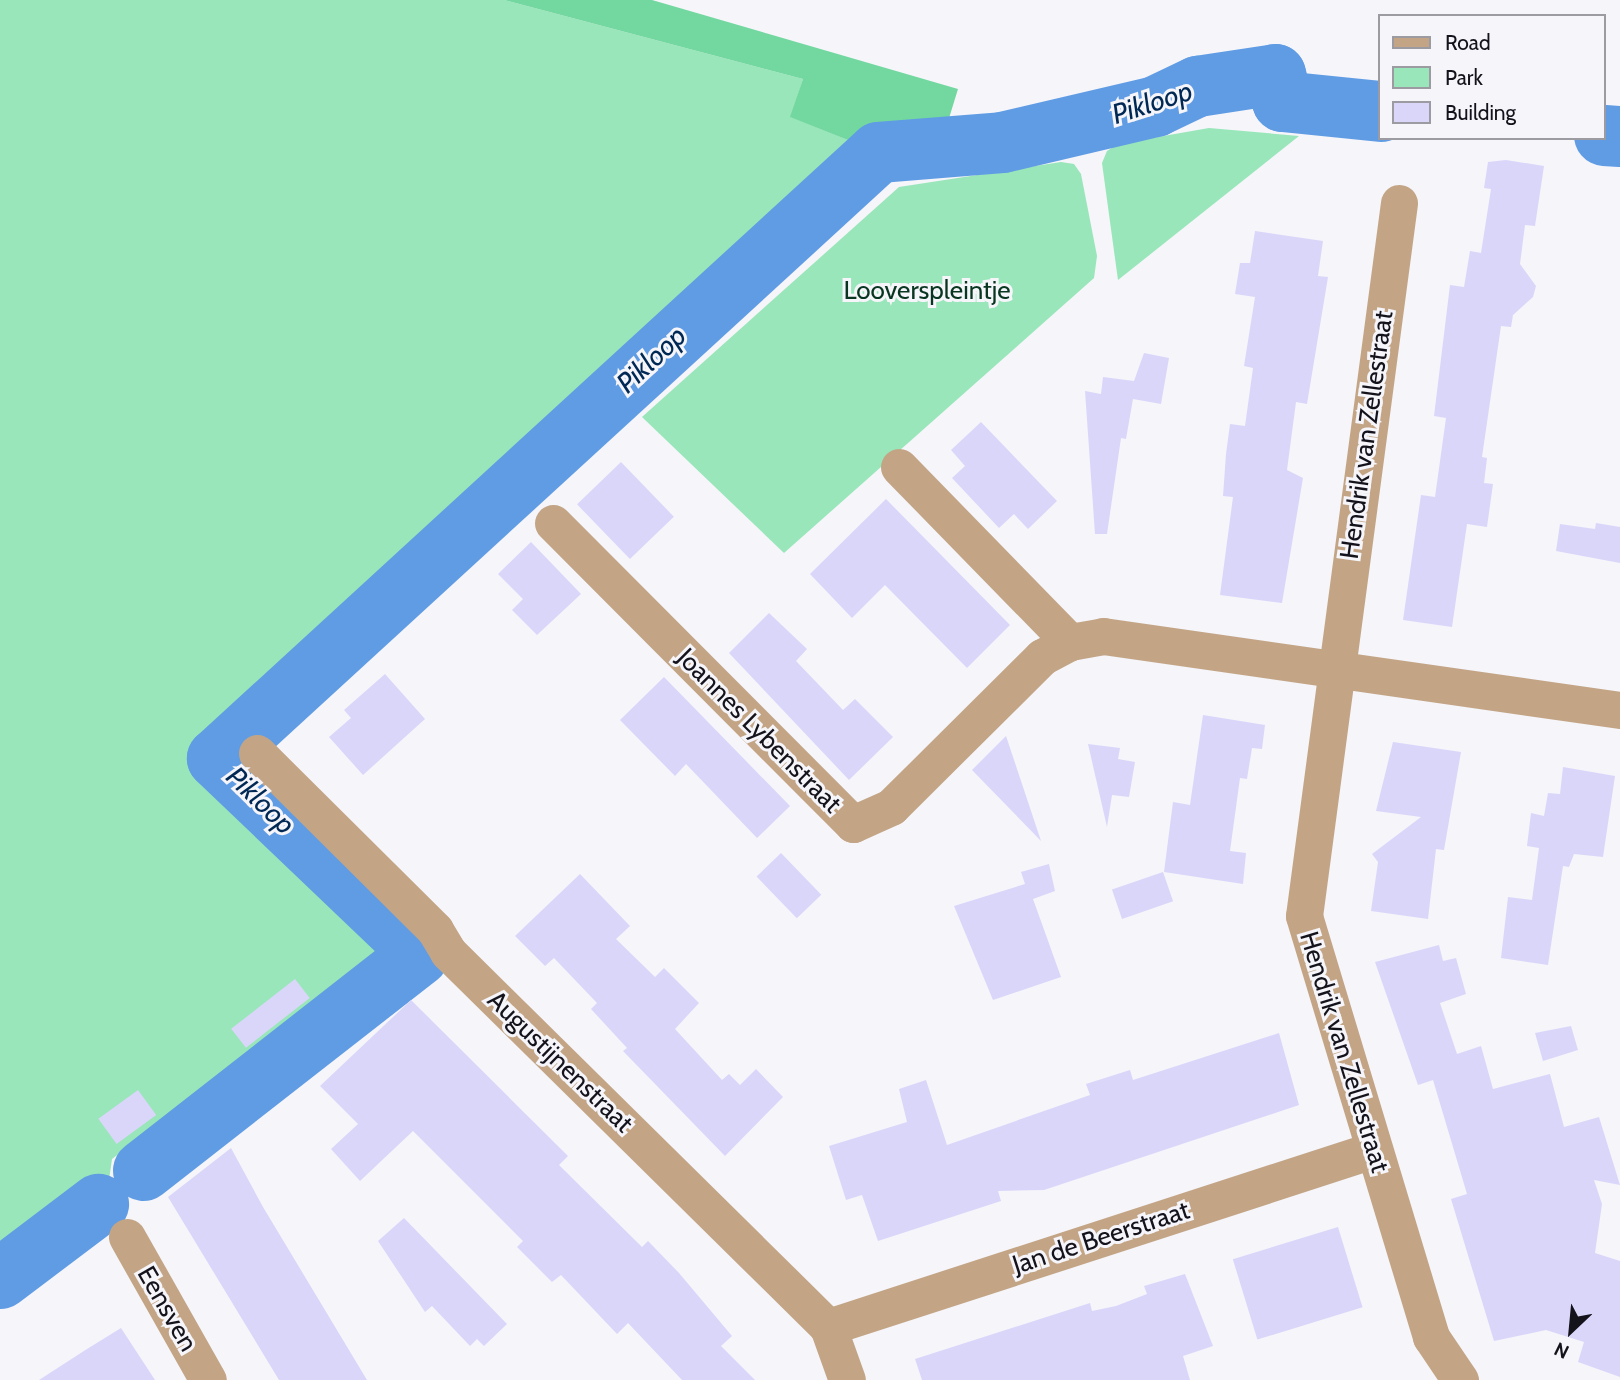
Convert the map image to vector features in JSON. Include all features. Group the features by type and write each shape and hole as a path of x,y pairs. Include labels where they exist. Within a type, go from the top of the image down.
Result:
{"street":[{"name":"Hendrik van Zellestraat","path":"1399,203 1304,916 1431,1337 1460,1380"},
{"path":"899,467 1070,642"},
{"name":"Joannes Lybenstraat","path":"553,523 853,824 891,807 1042,657 1070,642 1103,636 1335,668"},
{"path":"1335,668 1620,710"},
{"name":"Augustijnenstraat","path":"257,753 435,930 448,953 828,1327 847,1380"},
{"name":"Jan de Beerstraat","path":"828,1327 1373,1150"},
{"name":"Eensven","path":"127,1237 208,1380"}],"green space":[{"path":"0,0 504,0 803,79 791,117 878,152 218,744 408,931 112,1159 108,1187 0,1270"},
{"path":"504,0 652,0 958,89 942,141 878,152 790,117 803,79"},
{"path":"1209,128 1299,136 1118,280 1102,163 1107,151 1118,144"},
{"name":"Looverspleintje","path":"1061,162 1074,164 1081,174 1097,256 1094,278 784,553 642,417 899,187"}],"building":[{"path":"1506,160 1544,166 1535,226 1525,225 1520,264 1536,286 1533,297 1513,315 1511,327 1501,326 1482,457 1487,458 1484,483 1493,484 1487,527 1467,524 1452,627 1403,620 1421,495 1435,497 1446,418 1434,416 1450,285 1464,287 1470,251 1481,253 1491,189 1484,188 1488,162"},
{"path":"1255,231 1323,241 1318,276 1328,277 1307,404 1296,402 1287,470 1303,478 1282,603 1220,595 1233,497 1223,496 1230,424 1245,426 1253,368 1244,366 1255,297 1235,294 1240,263 1250,263"},
{"path":"1144,353 1169,358 1161,404 1133,399 1126,439 1121,438 1107,534 1095,534 1085,391 1101,394 1103,377 1134,381"},
{"path":"981,422 1057,501 1028,529 1014,514 999,528 952,478 965,466 951,450"},
{"path":"621,462 674,517 630,559 577,504"},
{"path":"886,499 1010,625 967,668 885,585 852,618 810,574"},
{"path":"1596,523 1620,527 1620,563 1556,551 1560,524 1595,529"},
{"path":"531,542 581,594 537,635 512,610 523,599 498,574"},
{"path":"769,613 807,649 796,661 843,710 855,699 893,737 849,780 729,653"},
{"path":"385,674 425,719 363,775 329,737 351,718 344,710"},
{"path":"664,677 790,806 757,838 686,764 675,776 620,720"},
{"path":"1203,715 1265,725 1262,749 1252,748 1247,779 1240,778 1230,851 1246,853 1243,884 1164,872 1173,802 1190,805"},
{"path":"1006,736 1041,841 972,770"},
{"path":"1393,742 1461,752 1444,850 1436,849 1428,919 1371,911 1378,862 1372,854 1421,817 1376,811"},
{"path":"1088,744 1120,748 1118,759 1135,762 1129,797 1112,795 1107,827"},
{"path":"1563,767 1615,776 1603,857 1574,854 1569,867 1563,866 1548,965 1501,958 1508,897 1532,900 1539,848 1527,846 1531,813 1544,816 1548,793 1560,794"},
{"path":"781,853 821,895 797,918 757,877"},
{"path":"1049,864 1055,891 1033,899 1061,977 993,1000 954,906 1025,884 1021,872"},
{"path":"1163,872 1173,901 1122,919 1112,890"},
{"path":"580,874 630,926 616,939 655,977 664,968 699,1003 675,1029 722,1080 729,1074 740,1085 756,1069 783,1097 725,1156 623,1051 627,1048 591,1009 597,1003 554,958 545,966 515,936"},
{"path":"1439,945 1443,961 1456,958 1466,994 1440,1003 1457,1054 1481,1046 1493,1089 1550,1074 1564,1127 1599,1117 1620,1185 1594,1180 1602,1204 1595,1253 1620,1261 1620,1377 1578,1362 1584,1342 1546,1330 1494,1341 1451,1199 1467,1194 1433,1080 1418,1085 1375,962"},
{"path":"295,979 310,998 246,1048 231,1029"},
{"path":"411,1000 568,1156 559,1165 642,1247 648,1241 679,1273 732,1336 721,1346 755,1380 682,1380 628,1323 617,1334 561,1275 552,1282 517,1247 523,1241 413,1131 360,1181 331,1149 358,1124 320,1086"},
{"path":"1571,1026 1578,1050 1543,1061 1535,1033"},
{"path":"1279,1033 1299,1105 1044,1190 998,1191 1001,1201 878,1241 862,1195 846,1200 829,1146 907,1122 899,1089 926,1080 947,1145 1090,1095 1086,1084 1130,1070 1133,1080"},
{"path":"138,1090 156,1115 117,1144 98,1119"},
{"path":"231,1148 263,1207 367,1380 279,1380 168,1197"},
{"path":"404,1218 507,1324 484,1346 477,1339 470,1346 432,1306 425,1312 378,1241"},
{"path":"1338,1227 1363,1307 1257,1339 1233,1259"},
{"path":"1185,1274 1213,1346 1183,1356 1190,1380 922,1380 915,1359 1090,1303 1092,1311 1116,1306 1147,1294 1144,1286"},
{"path":"121,1328 155,1380 39,1380 87,1349"}],"waterway":[{"name":"Pikloop","path":"399,932 217,758 878,152 1002,142 1155,106 1197,86 1275,74 1282,101 1378,111"},
{"name":"Pikloop","path":"1606,135 1620,136"},
{"name":"Pikloop","path":"143,1170 418,955"},
{"name":"Pikloop","path":"0,1278 98,1204"}]}
